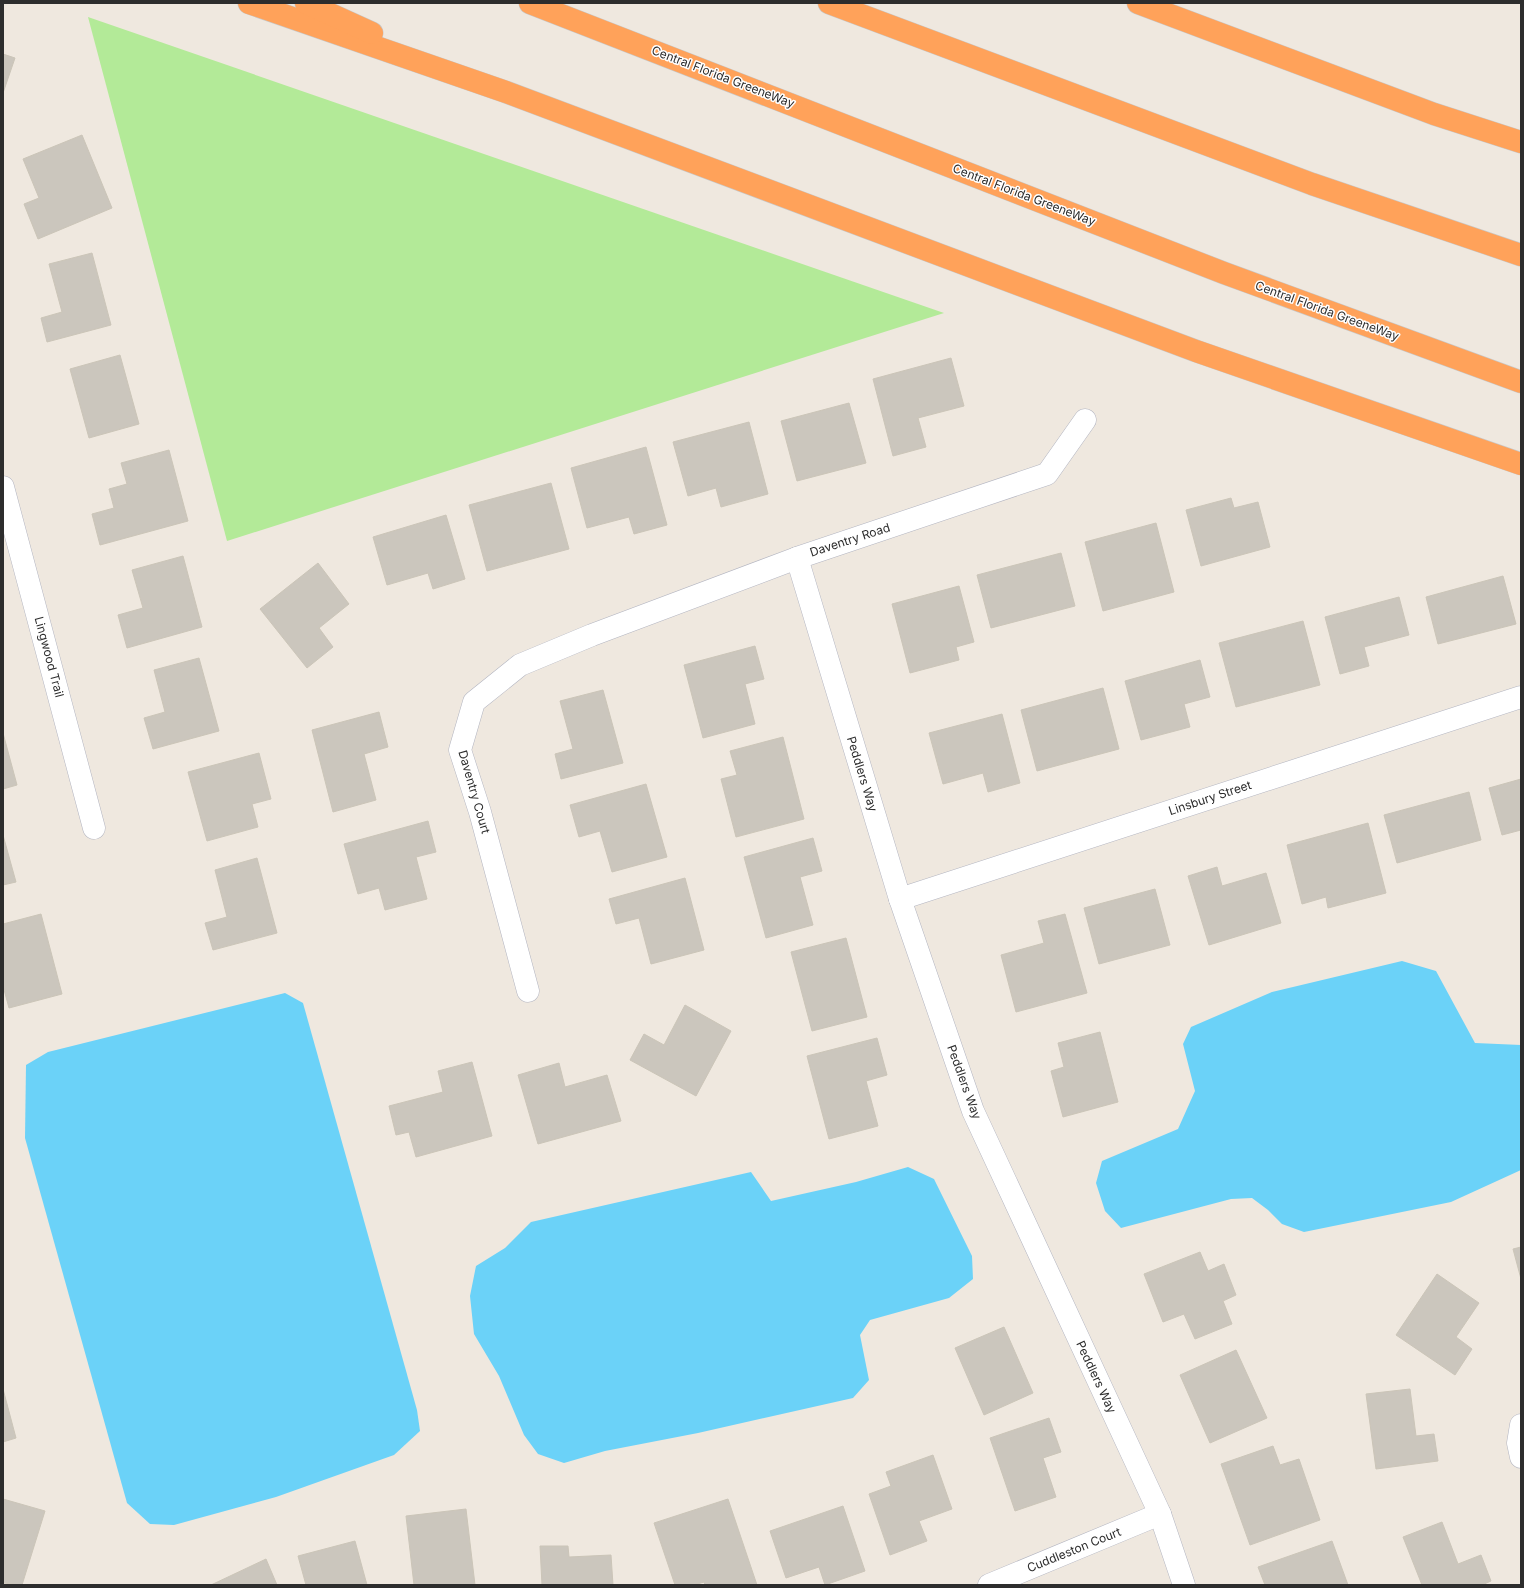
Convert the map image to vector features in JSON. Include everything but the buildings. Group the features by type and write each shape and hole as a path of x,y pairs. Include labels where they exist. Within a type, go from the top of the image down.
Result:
{"highway":[{"path":"249,3 506,92 1189,348 1521,464"},
{"path":"306,3 506,92"},
{"name":"Central Florida GreeneWay","path":"530,3 1224,273 1521,382"},
{"path":"829,3 1312,184 1521,255"},
{"path":"1138,3 1434,114 1521,142"}],"street":[{"name":"Daventry Road","path":"592,635 797,558 1047,474 1085,420"},
{"name":"Lingwood Trail","path":"3,487 94,828"},
{"name":"Peddlers Way","path":"797,558 900,900 973,1111 1160,1514 1184,1585"},
{"name":"Daventry Court","path":"528,991 480,812 460,750 474,702 520,665 592,635"},
{"name":"Linsbury Street","path":"900,900 1521,696"},
{"path":"1521,1425 1518,1444 1521,1457"},
{"name":"Cuddleston Court","path":"989,1585 1160,1514"}],"green space":[{"path":"88,17 944,313 227,541"}],"water":[{"path":"1402,961 1436,971 1475,1043 1521,1045 1521,1170 1451,1202 1304,1232 1282,1224 1268,1210 1252,1198 1231,1199 1121,1228 1105,1211 1096,1183 1102,1161 1178,1129 1195,1091 1183,1044 1191,1027 1272,992"},
{"path":"285,993 303,1003 417,1410 420,1431 394,1455 276,1497 174,1525 150,1524 127,1503 25,1138 26,1065 48,1052"},
{"path":"908,1167 934,1179 972,1256 973,1279 949,1298 870,1320 860,1335 869,1380 853,1398 698,1433 605,1451 564,1463 538,1454 524,1435 499,1376 474,1334 470,1296 476,1266 505,1248 531,1222 751,1172 771,1201 856,1182"}]}
